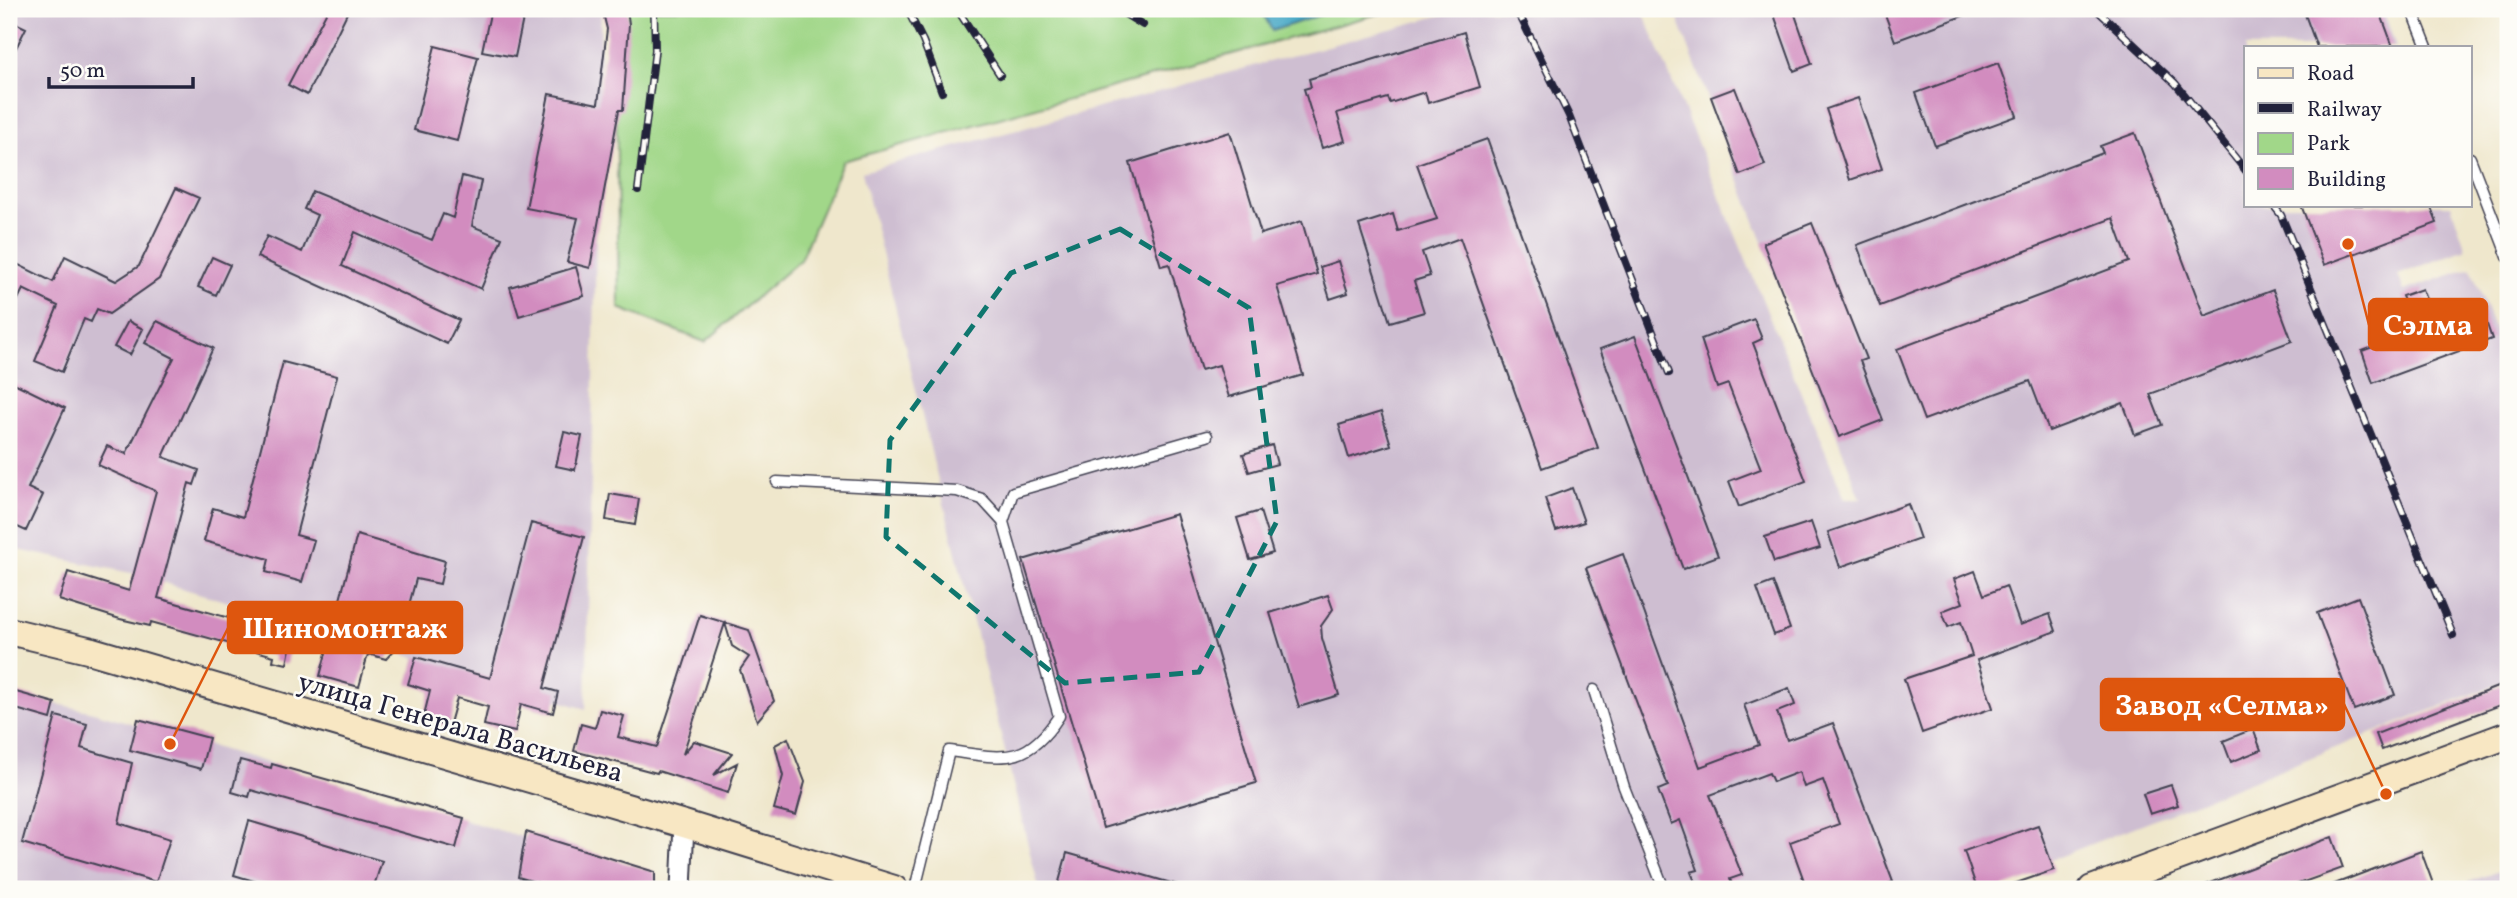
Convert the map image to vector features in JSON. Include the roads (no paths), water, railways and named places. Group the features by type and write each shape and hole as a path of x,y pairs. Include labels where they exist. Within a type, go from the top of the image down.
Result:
{"main road":[{"name":"улица Генерала Васильева","path":"9,631 92,651 684,824 894,889"},
{"path":"2092,889 2508,735"}],"street":[{"path":"681,889 684,824"}],"lane":[{"path":"2412,9 2427,46"},
{"path":"2472,163 2508,257"},
{"path":"1003,522 1013,492 1207,436"},
{"path":"777,482 957,491 982,499 1003,522 1059,716 1043,741 1026,752 995,757 949,751 915,889"},
{"path":"1594,690 1624,787 1664,889"}],"water":[{"path":"1261,9 1338,9 1272,31"}],"railway":[{"path":"638,190 655,50 654,9"},
{"path":"907,9 923,41 942,92"},
{"path":"957,9 1000,75"},
{"path":"1117,9 1143,25"},
{"path":"1513,9 1522,20 1569,116 1669,373"},
{"path":"2096,9 2175,83 2244,169"},
{"path":"2274,206 2281,215 2453,635"}],"place":[{"name":"Сэлма","path":"2348,244"},
{"name":"Шиномонтаж","path":"170,744"},
{"name":"Завод «Селма»","path":"2386,794"}]}
